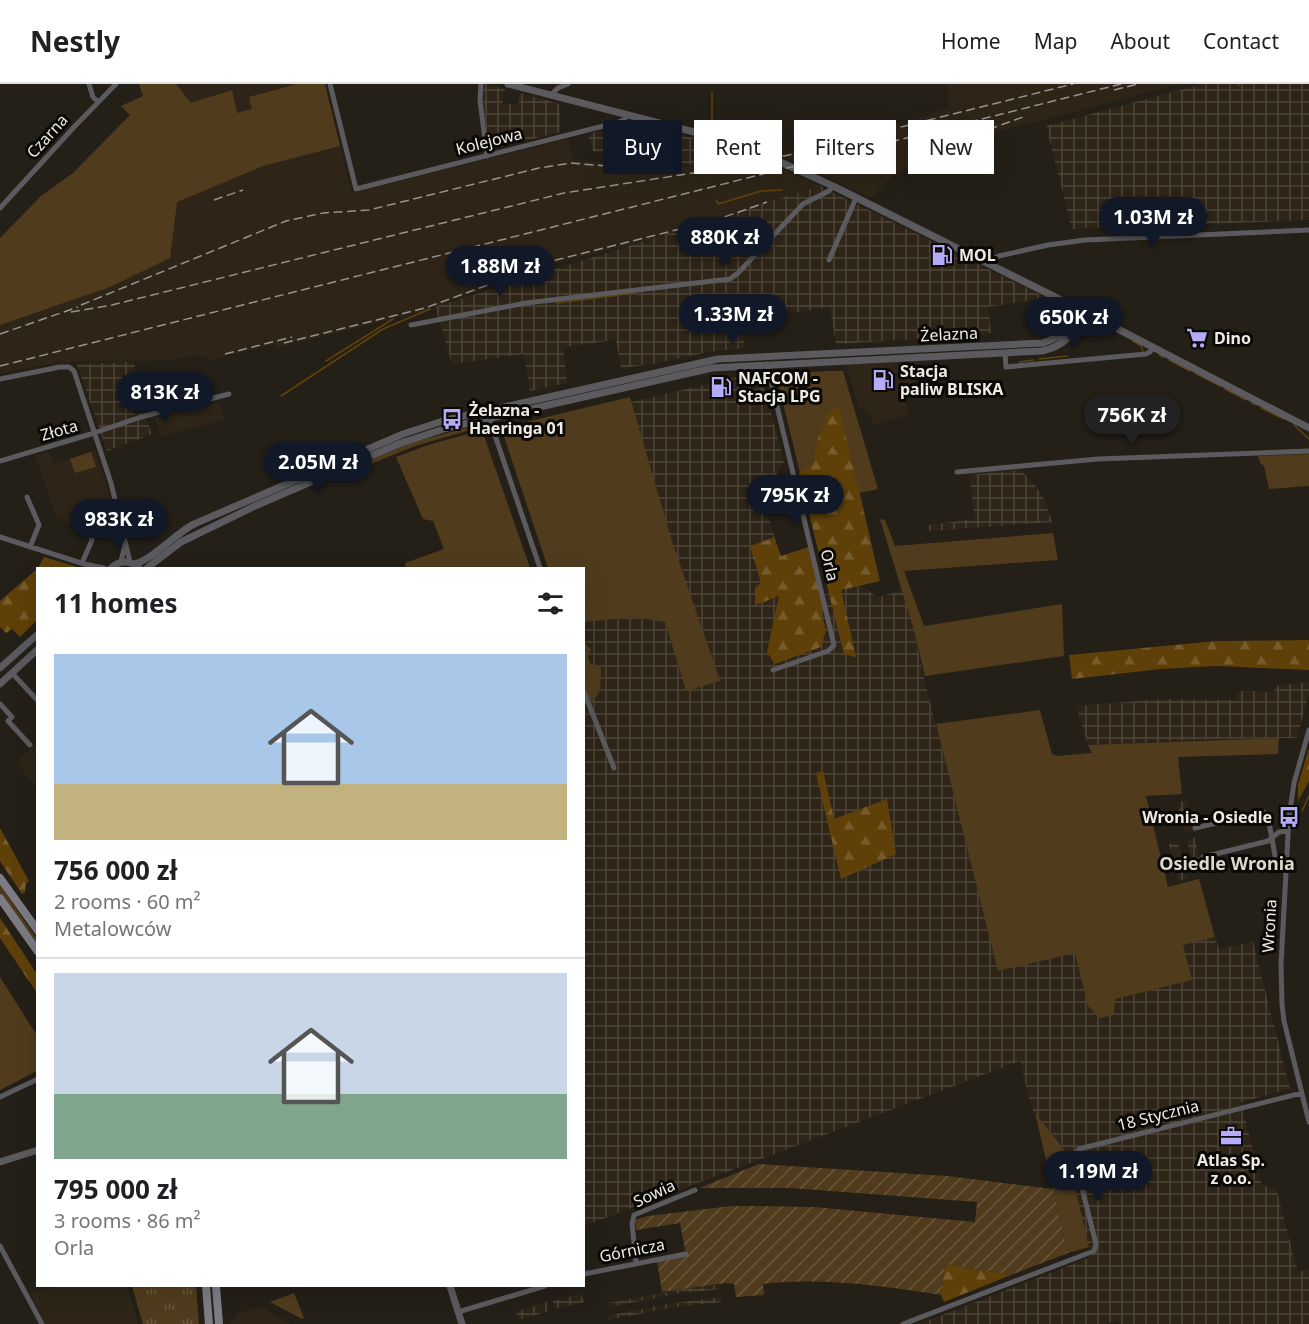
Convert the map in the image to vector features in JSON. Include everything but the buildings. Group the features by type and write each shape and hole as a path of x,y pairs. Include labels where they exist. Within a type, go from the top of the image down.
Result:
{"main road":[{"path":"0,878 36,928"},
{"path":"0,898 36,949"},
{"path":"206,1287 209,1324"},
{"path":"216,1287 219,1324"}],"street":[{"path":"89,84 93,97 98,102"},
{"name":"Czarna","path":"0,208 116,84"},
{"name":"Kolejowa","path":"330,84 356,189 619,122 625,119 626,115"},
{"path":"481,84 480,100 487,156"},
{"path":"508,84 698,133 754,150 833,186 1085,312 1309,428"},
{"path":"551,95 558,88 568,84"},
{"path":"411,325 526,303 730,279 803,204 830,190 833,186"},
{"path":"829,260 856,198"},
{"path":"989,264 992,259 1003,255 1079,240 1309,230"},
{"name":"Żelazna","path":"148,567 181,542 255,506 408,440 487,415 710,360 1042,351 1057,346 1072,335 1085,312"},
{"name":"Żelazna","path":"766,360 1043,343 1060,336 1085,312"},
{"path":"1005,353 1006,367 1146,354 1153,347"},
{"name":"Orla","path":"766,360 834,645 828,651 773,670"},
{"path":"0,379 60,367 69,368 75,373 113,489 125,543 134,565"},
{"name":"Złota","path":"0,461 141,417 229,394"},
{"path":"487,415 540,567"},
{"name":"Żelazna","path":"134,565 142,562 188,527 403,434 439,422 487,415"},
{"path":"957,472 1098,459 1309,451"},
{"path":"27,497 39,525 30,547"},
{"path":"83,564 92,540 89,531"},
{"path":"0,537 90,567"},
{"path":"121,562 125,543"},
{"path":"113,567 121,562 134,565"},
{"path":"83,564 99,567"},
{"path":"0,668 36,636"},
{"path":"0,684 36,651"},
{"path":"12,673 36,699"},
{"path":"585,695 614,768"},
{"path":"0,704 12,717 8,721 30,745"},
{"name":"Wronia","path":"1309,730 1294,783 1288,831 1281,964 1282,1004 1309,1122"},
{"path":"1196,828 1263,812 1268,817 1276,861"},
{"path":"1203,857 1268,841 1281,831 1288,831"},
{"path":"0,1097 36,1080"},
{"name":"18 Stycznia","path":"903,1324 1094,1251 1096,1244 1074,1156 1077,1149 1302,1092"},
{"path":"0,1162 36,1151"},
{"name":"Sowia","path":"636,1263 632,1222 634,1215 695,1190"},
{"path":"0,1246 42,1324"},
{"name":"Górnicza","path":"585,1274 686,1254"},
{"path":"450,1287 462,1324"},
{"path":"458,1312 542,1287"}],"shaded area":[{"path":"139,84 325,84 352,193 568,139 573,160 603,163 603,174 682,174 682,167 694,166 694,174 782,174 782,169 820,186 774,205 717,223 548,265 424,311 276,348 275,344 208,361 206,357 196,356 172,360 59,362 0,374 0,238 41,196 73,173 130,115 121,106 143,96"},
{"path":"485,84 505,89 502,103 519,105 519,93 560,104 560,132 489,150 482,94"},
{"path":"947,84 1180,84 994,133 994,120 913,120 948,108"},
{"path":"1203,84 1309,84 1309,220 1072,229 1046,126"},
{"path":"908,122 908,167 884,184 871,198 821,174 896,174 896,126"},
{"path":"603,130 603,154 593,151 588,134"},
{"path":"682,135 694,138 694,165 682,165"},
{"path":"794,152 794,161 782,155"},
{"path":"820,186 1047,298 988,307 991,333 966,336 836,344 830,307 741,321 745,348 708,352 652,364 621,368 616,340 563,347 567,383 530,391 524,354 452,364 435,307"},
{"name":"Stacja paliw BLISKA","path":"919,361 913,397 905,400 909,414 874,426 867,409 859,409 846,364"},
{"path":"134,362 136,372 134,376 124,378 135,415 143,413 152,434 107,451 77,364"},
{"path":"760,372 784,462 772,482 758,487 781,556 805,549 815,597 861,585 877,597 905,590 925,683 956,803 1075,953 1088,1005 1191,980 1183,944 1215,937 1219,949 1253,942 1290,1089 1241,1102 1261,1183 1271,1189 1276,1188 1298,1272 1309,1269 1309,1324 1120,1324 1118,1320 1106,1324 919,1324 1091,1257 1067,1153 1032,1109 1020,1061 585,1226 585,622 634,617 665,622 686,691 669,533 630,402"},
{"path":"219,402 225,420 160,436 155,417"},
{"path":"95,450 118,530 106,534 103,526 85,531 56,517 35,455 48,451 54,464"},
{"path":"1021,470 1045,501 1052,522 929,531 928,525 975,519 969,475"},
{"path":"1309,682 1309,693 1297,738 1088,745 1076,706 1164,699 1235,700 1241,691 1269,693 1274,691 1276,686"},
{"path":"36,744 36,783 33,785 17,762"},
{"path":"1186,800 1194,831 1185,833 1177,803"},
{"path":"1195,838 1203,870 1195,872 1187,840"},
{"path":"1178,842 1187,879 1179,881 1169,844"},
{"path":"720,1285 720,1289 675,1294 610,1307 609,1303 683,1289"},
{"path":"52,1287 127,1287 138,1324 46,1324 30,1293"},
{"path":"581,1294 584,1302 555,1309 553,1301"},
{"path":"720,1297 721,1302 670,1308 608,1320 607,1316 662,1305"},
{"path":"547,1302 549,1311 519,1320 516,1312"},
{"path":"260,1306 291,1324 231,1324 230,1321 237,1319 236,1315"}],"green space":[{"path":"139,84 176,84 191,103 232,90 237,113 252,109 249,97 297,84 325,84 340,146 263,166 177,202 170,258 110,287 0,325 0,238 41,196 73,173 130,115 121,106 143,96"},
{"path":"843,371 878,489 860,493 880,581 841,590 856,657 844,654 776,374"},
{"path":"630,397 670,535 720,681 686,691 665,622 634,617 585,622 585,567 548,567 501,428"},
{"path":"839,406 879,581 841,590 856,657 844,654 799,473 814,463 818,438 827,415"},
{"path":"477,425 477,428 415,446 361,468 364,463 410,443"},
{"path":"482,430 530,567 406,567 405,563 444,549 433,521 423,519 396,457 428,445"},
{"path":"91,452 96,467 75,473 70,459"},
{"path":"1309,454 1309,486 1269,489 1264,466 1260,463 1258,456"},
{"path":"109,506 113,521 86,529 81,515"},
{"path":"880,519 885,520 895,546 1053,533 1058,560 904,571 924,626 1062,604 1064,656 925,676 913,627"},
{"path":"775,539 781,556 809,547 824,608 821,612 826,630 821,647 775,664 767,652 779,596 755,605 755,588 761,583 750,546"},
{"path":"44,557 76,567 39,567"},
{"path":"36,570 36,621 20,637 12,629 6,633 0,627 0,601"},
{"path":"1309,640 1309,670 1216,666 1161,669 1072,679 1069,655 1216,641"},
{"path":"585,643 591,650 588,656 590,663 600,667 601,670 600,690 593,702 589,700 585,687"},
{"path":"1040,710 1052,754 1057,756 1092,753 1088,745 1279,738 1278,754 1178,757 1182,794 1146,796 1168,887 1199,879 1215,937 1183,945 1192,980 1115,999 1114,1015 1100,1018 1088,1006 1075,953 998,971 936,724"},
{"path":"1309,748 1309,781 1298,801 1298,785"},
{"path":"823,771 834,819 887,799 896,854 841,879 816,773"},
{"path":"0,828 29,881 22,894 0,861"},
{"path":"0,885 36,938 36,943 0,892"},
{"path":"0,918 36,972 36,992 0,938"},
{"path":"0,977 36,1034 36,1072 0,1090"},
{"path":"1035,1113 1067,1153 1089,1247 1068,1253"},
{"path":"759,1164 947,1176 1053,1189 1068,1253 1011,1275 945,1264 941,1295 830,1282 763,1284 764,1295 736,1297 734,1284 726,1283 662,1292 657,1261 686,1255 680,1223 636,1230 635,1220 648,1216 731,1206 763,1206 814,1207 975,1222 977,1202 790,1188 699,1188"},
{"path":"945,1264 1011,1275 944,1302 941,1295"},
{"path":"132,1287 196,1287 199,1324 143,1324"},
{"path":"294,1293 304,1318 302,1319 270,1302"}],"waterway":[{"path":"712,93 712,120"},
{"path":"716,200 718,204 761,191 782,190"},
{"path":"556,303 635,293"},
{"path":"281,396 383,329 430,309"},
{"path":"326,361 393,319"},
{"path":"1133,341 1141,346 1143,351"},
{"path":"1159,355 1164,357"},
{"path":"1039,359 1067,356"},
{"path":"1019,362 1034,360"},
{"path":"1169,360 1190,371"},
{"path":"1195,373 1220,386"},
{"path":"1225,389 1246,400"},
{"path":"1251,403 1257,405"},
{"path":"1261,408 1284,419"},
{"path":"1294,425 1309,439"},
{"path":"1302,811 1309,796"}],"railway":[{"path":"71,312 112,305 564,193 719,169 789,155 1073,84"},
{"path":"0,366 1121,84"},
{"path":"1114,90 1138,84"},
{"path":"994,127 1023,117"},
{"path":"81,305 286,221 323,213 369,210 539,168 571,163 603,166"},
{"path":"214,200 243,190"},
{"path":"284,343 425,308 556,260 716,220 767,202"},
{"path":"0,334 78,307"},
{"path":"225,354 292,337"}],"place":[{"name":"MOL","path":"942,255"},
{"name":"Dino","path":"1197,338"},
{"name":"Stacja paliw BLISKA","path":"883,380"},
{"name":"NAFCOM - Stacja LPG","path":"721,387"},
{"name":"Żelazna - Haeringa 01","path":"452,419"},
{"name":"Wronia - Osiedle","path":"1289,817"},
{"name":"Atlas Sp. z o.o.","path":"1231,1136"}],"district":[{"name":"Osiedle Wronia","path":"1227,863"}]}
